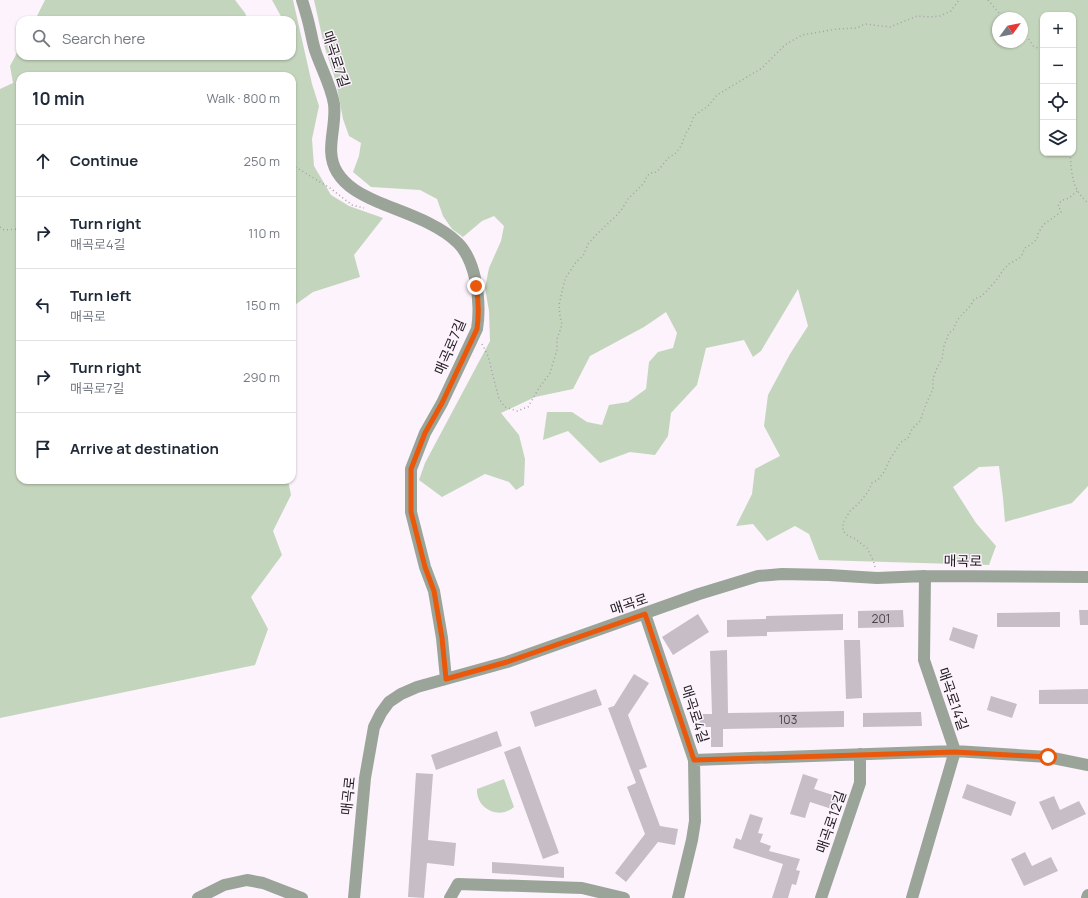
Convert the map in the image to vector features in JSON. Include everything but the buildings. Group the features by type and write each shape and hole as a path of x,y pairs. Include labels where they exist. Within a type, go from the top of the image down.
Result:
{"street":[{"name":"매곡로7길","path":"302,0 315,50 331,90 334,104 335,115 330,153 336,171 344,182 355,191 446,232 459,244 468,256 478,293 479,315 475,331 442,403 425,433 411,469 411,512 422,555 434,591 442,638 446,679"},
{"name":"매곡로","path":"354,898 365,778 374,727 381,713 389,702 401,694 417,687 507,662 699,594 758,576 782,574 877,578 926,576 1088,577"},
{"name":"매곡로14길","path":"912,898 955,752 924,660 926,576"},
{"name":"매곡로4길","path":"645,614 694,760 695,821 678,898"},
{"path":"694,760 955,752 1048,757 1088,765"},
{"name":"매곡로12길","path":"821,898 860,783 860,754"},
{"path":"198,898 224,886 247,880 263,883 302,898"},
{"path":"450,898 458,884 582,888 624,898"}],"path":[{"path":"475,331 488,356 499,399 505,407 517,411 528,407 552,368 557,350 557,339 562,324 559,306 565,279 576,262 583,256 588,244 622,209 628,199 644,183 647,176 651,172 657,172 668,158 676,153 681,146 695,115 708,106 717,96 762,68 785,45 802,35 837,29 857,28 865,24 890,27 917,16 940,16 951,11 959,0"},
{"path":"988,0 998,12"},
{"path":"1028,38 1034,47 1040,48"},
{"path":"1070,156 1073,179 1077,191 1088,203"},
{"path":"296,167 330,188 352,205 366,208"},
{"path":"877,578 873,560 867,548 843,531 843,523 850,511 868,492 872,483 878,480 884,472 901,442 908,438 912,429 920,421 933,389 933,378 942,359 944,346 949,333 954,329 956,321 971,304 974,298 980,297 985,293 1009,264 1021,257 1025,248 1037,239 1043,225 1061,212 1058,207 1059,203 1062,200 1069,198 1077,191"},
{"path":"0,227 4,230 16,230"}],"green space":[{"path":"45,0 235,0 246,16 37,16"},
{"path":"272,0 293,0 312,84 319,106 312,139 314,166 331,195 349,206 383,218 354,255 360,277 313,292 296,304 296,72 16,72 16,484 289,484 291,495 273,531 282,555 251,597 268,629 255,665 0,718 0,89 13,83 10,66 16,55 16,60 296,60 296,16 281,16"},
{"path":"314,0 1088,0 1088,486 1072,503 1005,522 999,466 979,467 953,487 976,523 996,546 989,565 819,560 809,534 795,526 767,541 753,524 736,526 752,494 755,469 780,456 764,426 768,395 790,354 808,326 798,289 761,351 753,357 744,340 706,348 697,385 671,413 668,436 655,455 630,452 600,463 568,431 543,440 547,412 572,412 587,422 602,425 609,405 628,402 646,389 649,362 658,352 673,348 677,333 666,312 644,327 590,356 573,389 535,397 501,413 519,435 525,459 524,485 516,490 509,482 485,474 442,497 419,480 425,463 490,341 489,311 485,288 489,268 501,241 504,226 494,216 482,221 463,237 452,229 443,216 437,199 420,190 371,187 353,172 359,156 361,143 349,136 343,119 336,82 324,45"},
{"path":"504,779 514,807 508,811 495,812 484,807 480,802 477,789"}],"route":[{"path":"476,286 479,300 477,329 468,345 442,403 425,433 411,469 411,512 418,543 434,591 442,638 446,679 507,662 645,614 694,760 955,752 1048,757"}]}
